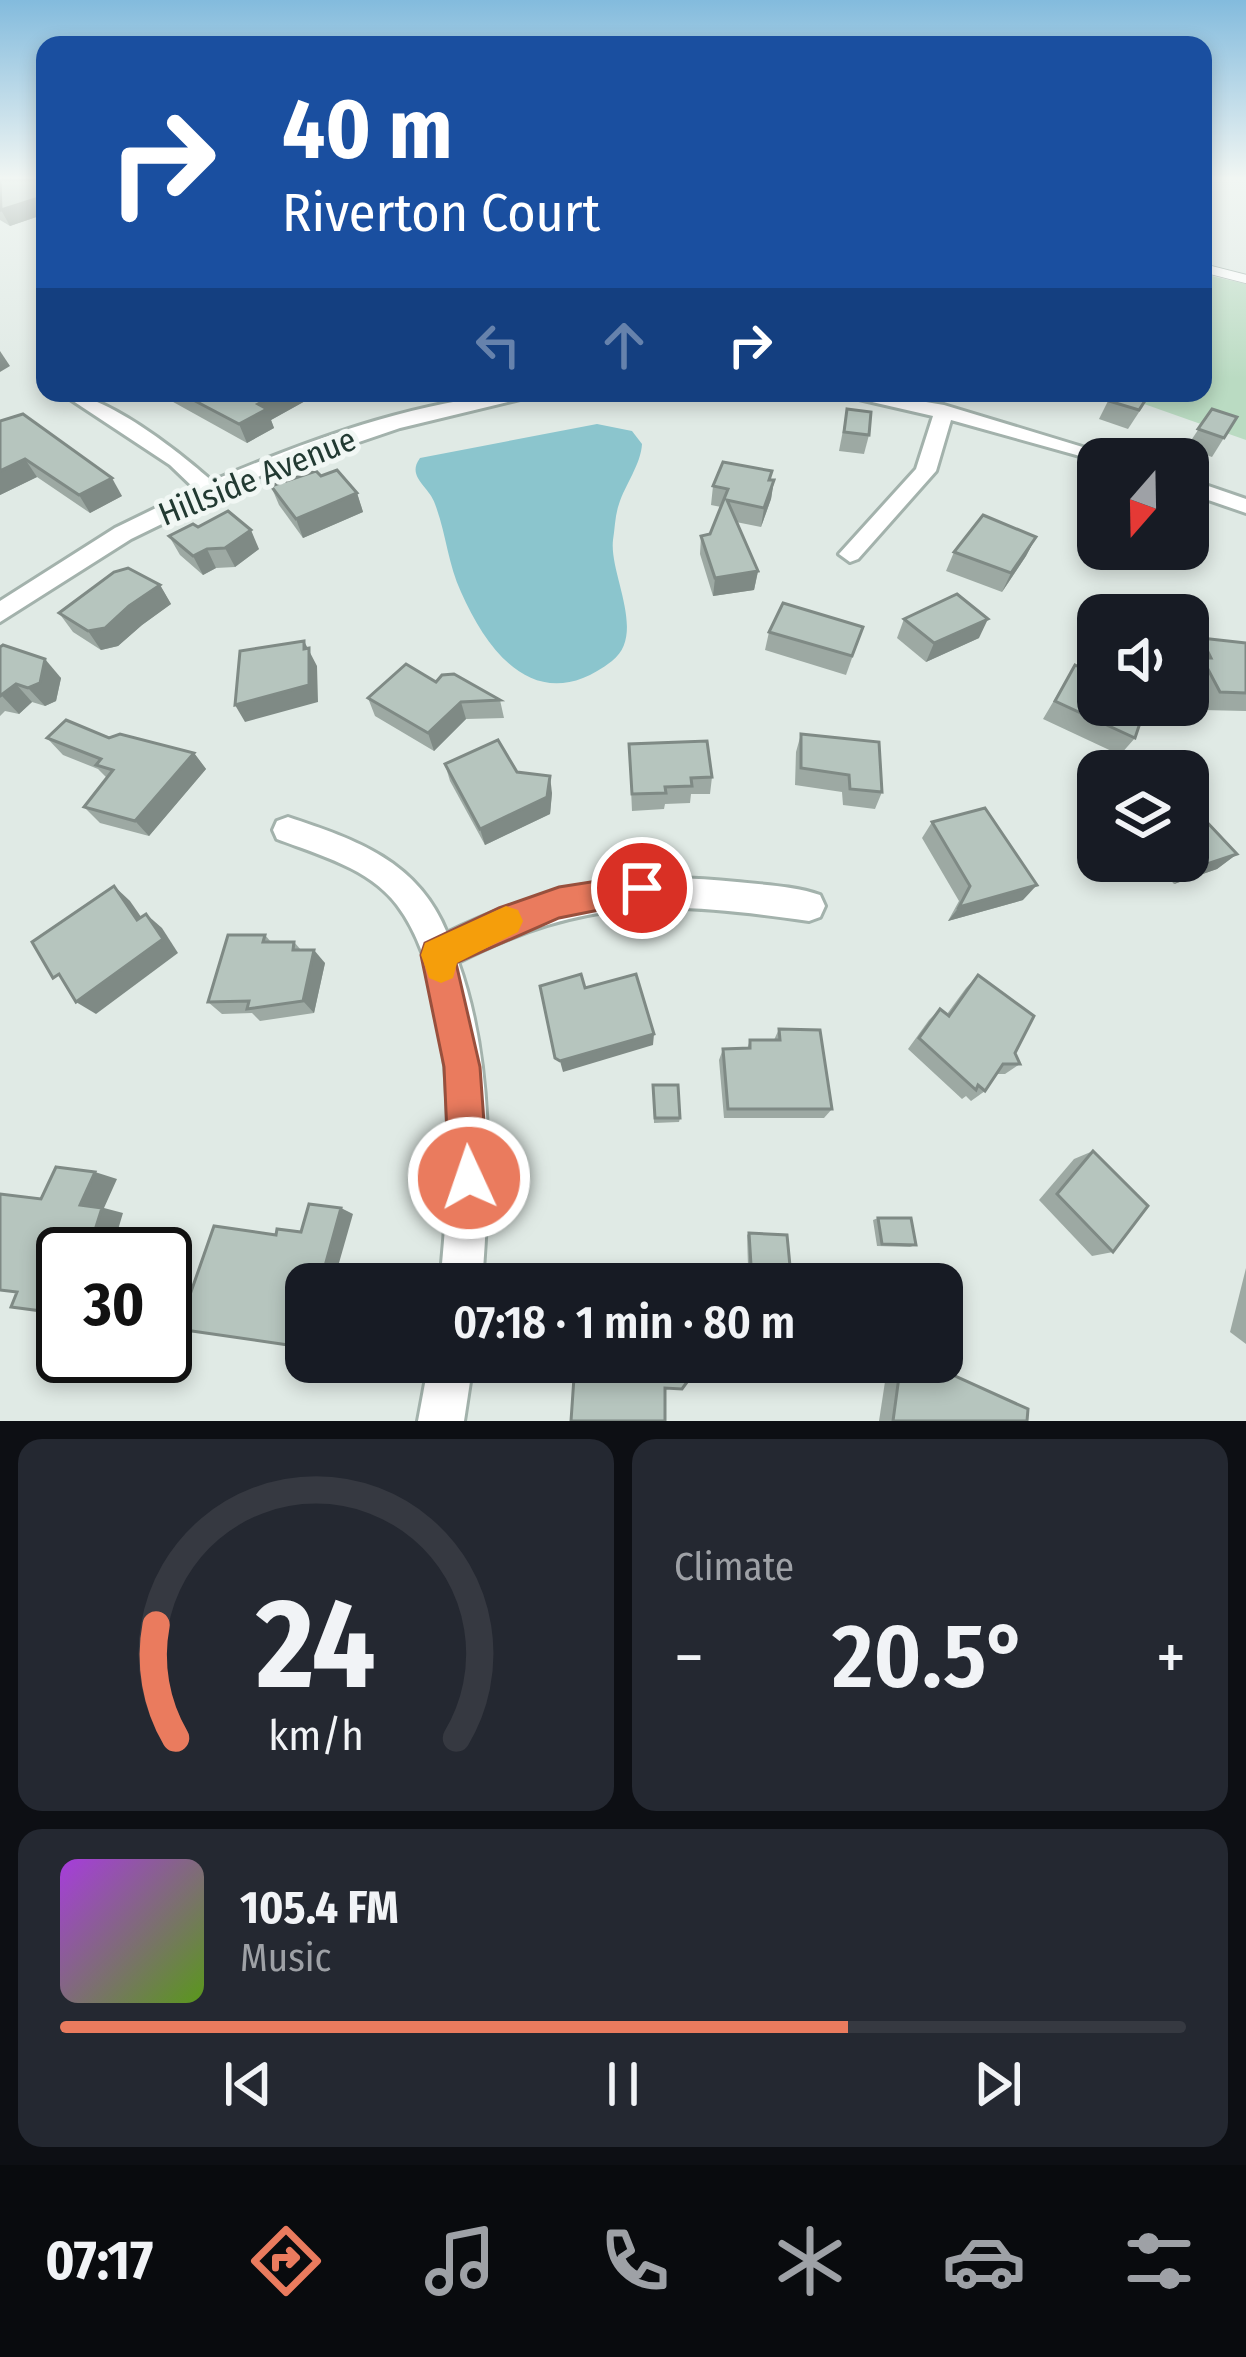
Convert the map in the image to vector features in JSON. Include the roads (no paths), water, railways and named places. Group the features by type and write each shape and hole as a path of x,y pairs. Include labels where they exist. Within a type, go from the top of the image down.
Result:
{"street":[{"path":"84,402 177,461 209,490"},
{"name":"Hillside Avenue","path":"0,613 140,525 209,490 353,435 497,402"},
{"path":"893,402 944,411 1077,449"},
{"path":"850,554 926,471 944,411"},
{"path":"1209,493 1246,506"},
{"path":"288,830 368,861 394,880 417,906 437,955 462,1067 469,1178 463,1263"},
{"path":"437,955 511,919 607,891 692,889 809,906"},
{"path":"441,1421 447,1383"}],"lane":[{"path":"1212,270 1246,278"}],"water":[{"path":"597,424 632,431 642,444 618,508 613,540 626,635 612,661 586,677 562,683 540,681 503,658 473,616 457,581 435,504 417,476 416,465 420,458"}]}
